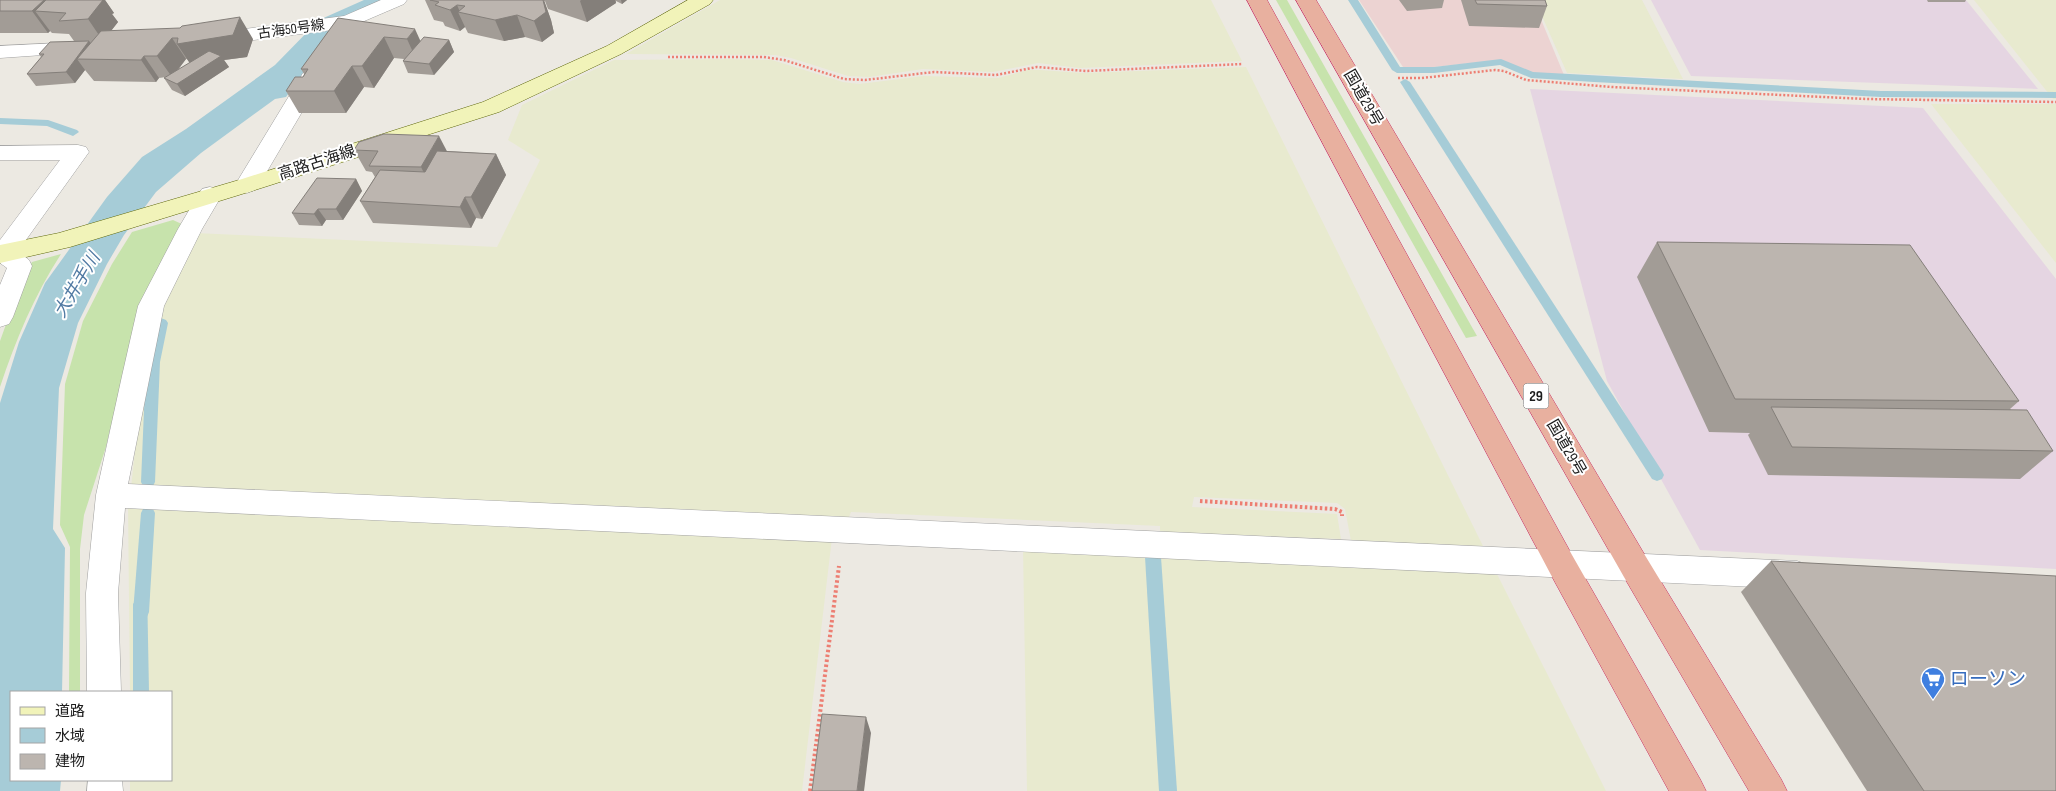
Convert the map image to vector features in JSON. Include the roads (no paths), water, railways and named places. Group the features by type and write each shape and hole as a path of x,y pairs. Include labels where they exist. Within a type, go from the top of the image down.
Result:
{"highway":[{"path":"1257,0 1561,564 1688,791"},
{"name":"国道29号","path":"1306,0 1635,567 1769,791"}],"main road":[{"name":"高路古海線","path":"1,253 61,241 247,185 491,107 614,50 703,0"}],"street":[{"name":"古海50号線","path":"192,41 348,22 397,0"},
{"path":"247,185 325,53 348,22"},
{"path":"0,52 95,47"},
{"path":"0,154 78,152 1,253 20,266 0,317"},
{"path":"104,691 102,593 111,495 151,306 190,229 210,195"},
{"path":"111,495 1821,576"}],"water":[{"name":"大井手川","path":"364,0 387,0 344,18 286,97 275,99 201,153 156,192 124,235 107,264 78,323 59,388 53,529 65,548 62,691 10,691 10,781 61,781 60,791 0,791 0,403 19,342 45,283 107,197 142,157 186,129 275,65 319,20"},
{"path":"147,586 149,691 133,691 133,604"}],"waterway":[{"path":"1353,0 1397,70"},
{"path":"1399,70 1434,70 1501,62 1531,75 1594,79 1881,94 2056,95"},
{"path":"1405,82 1657,475"},
{"path":"0,121 48,123 73,132"},
{"path":"148,482 153,362 161,323"},
{"path":"141,612 148,513"},
{"path":"1153,557 1168,791"}],"place":[{"name":"ローソン","path":"1933,700"}]}
